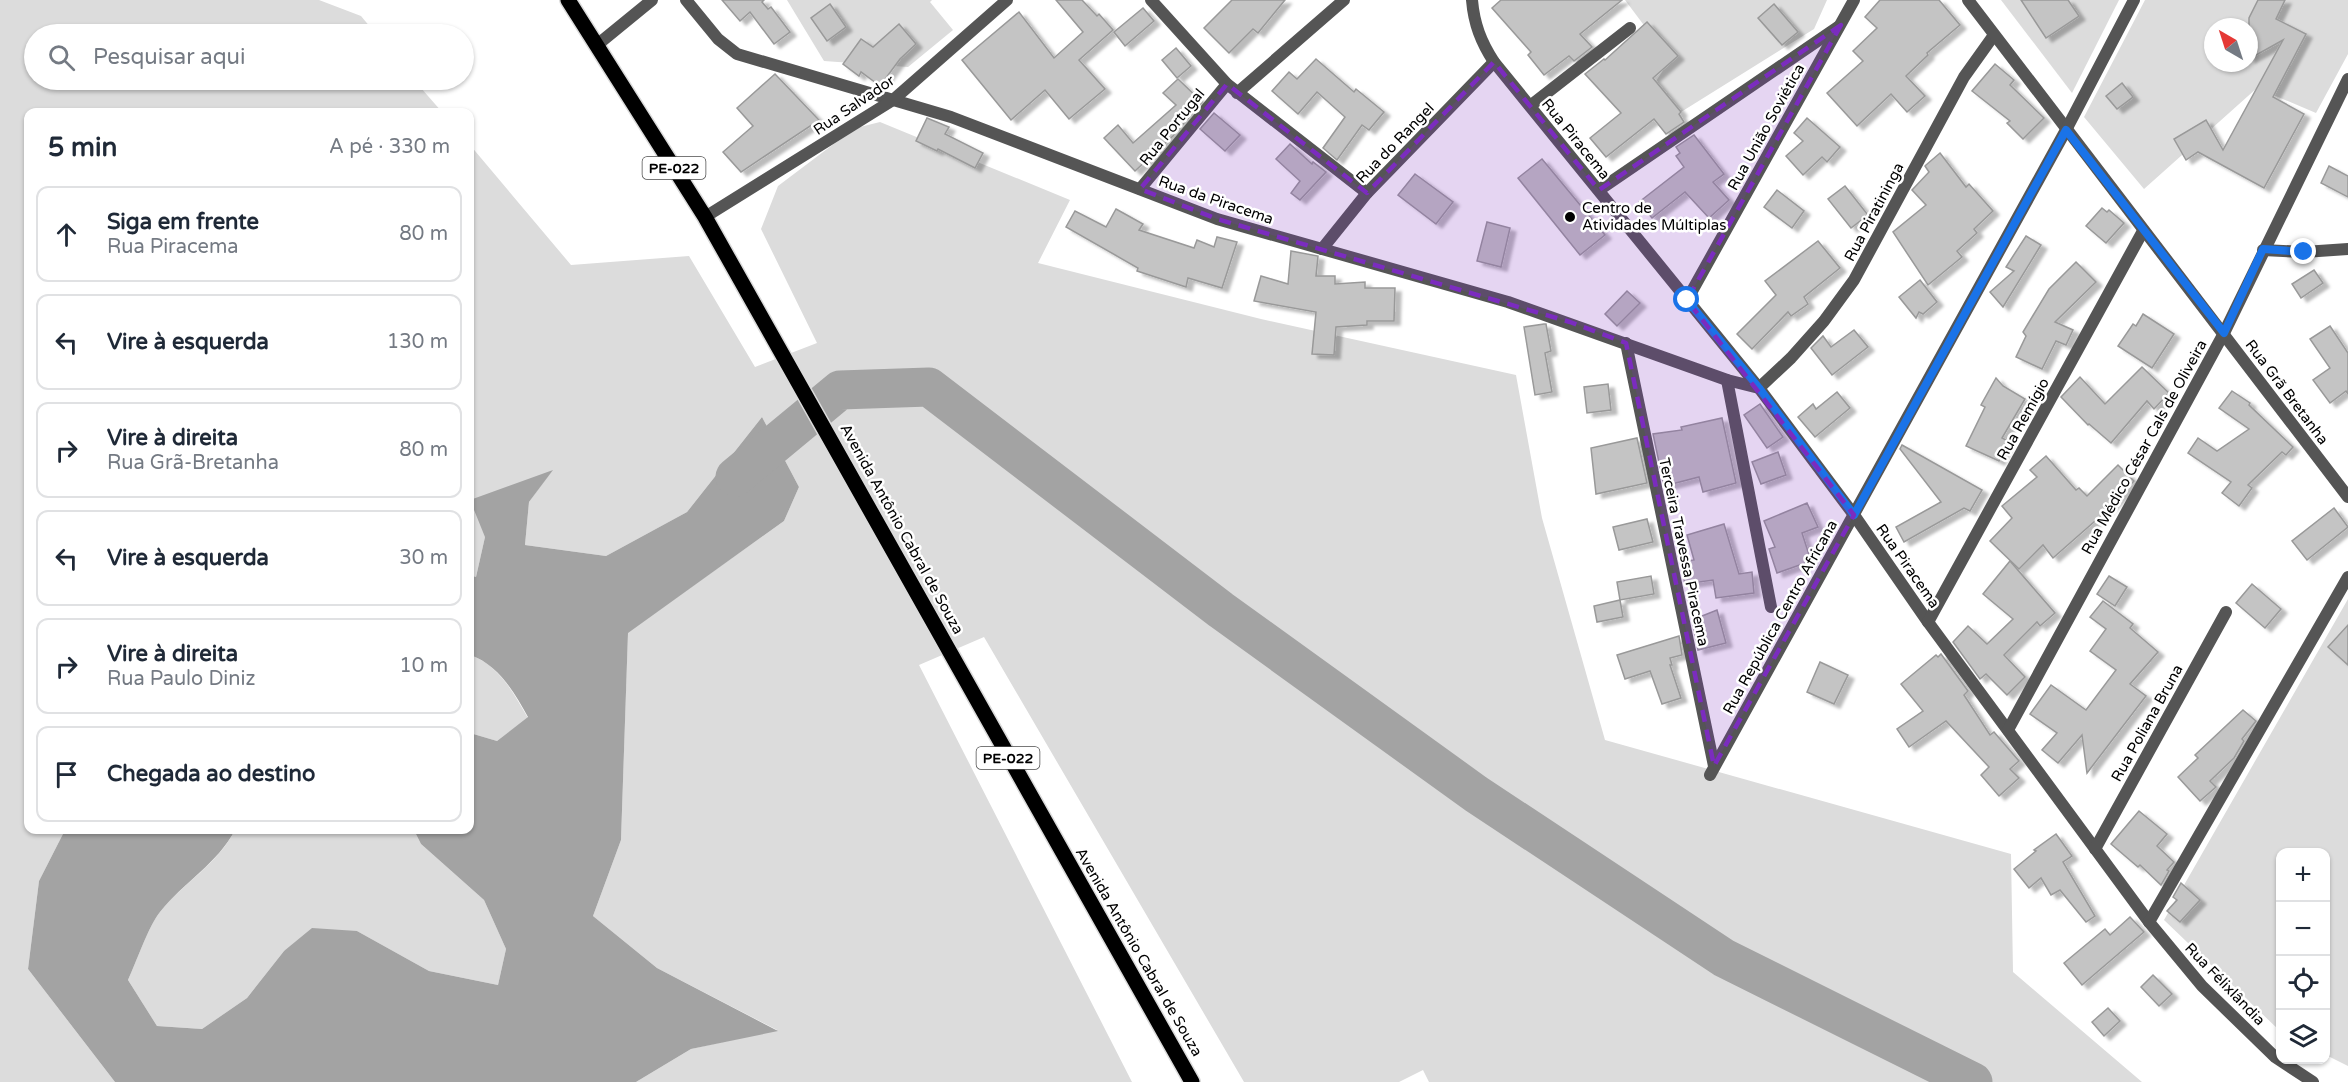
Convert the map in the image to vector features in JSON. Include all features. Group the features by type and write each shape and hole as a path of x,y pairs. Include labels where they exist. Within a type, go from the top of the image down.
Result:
{"main road":[{"name":"Avenida Antônio Cabral de Souza","path":"568,0 705,217 1192,1082"}],"street":[{"path":"597,45 652,0"},
{"name":"Rua da Piracema","path":"686,0 718,39 737,54 951,117 1218,219 1508,302 1727,380 1759,388"},
{"name":"Rua Salvador","path":"705,217 893,100 1007,0"},
{"path":"1151,0 1237,93 1367,193"},
{"path":"1237,93 1344,0"},
{"name":"Rua Piracema","path":"1472,0 1473,18 1480,41 1494,62 1759,388 1854,515 1928,621 2149,922"},
{"name":"Rua União Soviética","path":"1687,300 1854,0"},
{"name":"Rua Grã Bretanha","path":"1968,0 2348,496"},
{"name":"Rua República Centro Africana","path":"1712,771 2066,130 2134,0"},
{"path":"1599,190 1841,25"},
{"path":"1530,105 1630,28"},
{"name":"Rua Piratininga","path":"1759,388 1791,358 1824,321 1854,280 1964,77 1994,35"},
{"name":"Rua do Rangel","path":"1322,249 1367,193 1494,62"},
{"name":"Rua Médico César Cals de Oliveira","path":"2008,730 2224,333 2263,249 2348,79"},
{"name":"Rua Portugal","path":"1140,189 1227,84"},
{"name":"Rua Remígio","path":"1928,621 2143,231"},
{"path":"2263,249 2304,252 2348,249"},
{"name":"Terceira Travessa Piracema","path":"1626,344 1712,771"},
{"path":"1727,380 1771,607"},
{"path":"2149,922 2348,577"},
{"name":"Rua Poliana Bruna","path":"2095,849 2226,612"},
{"name":"Rua Félixlândia","path":"2149,922 2202,987 2275,1057 2313,1082"}],"highlighted area":[{"path":"1841,25 1687,300 1854,515 1714,766 1626,343 1570,322 1217,219 1140,189 1227,84 1367,193 1494,62 1599,190"}],"shaded area":[{"path":"0,0 319,0 361,16 368,24 24,24 24,90 423,90 438,108 24,108 24,834 63,834 39,881 28,969 115,1082 0,1082"},
{"path":"787,0 932,0 930,2 953,30 908,67 824,61"},
{"path":"1625,0 1827,0 1814,29 1681,112 1656,81 1670,60"},
{"path":"2001,0 2119,0 2072,93"},
{"path":"2145,0 2348,0 2348,54 2316,113 2257,88 2144,189 2084,117"},
{"path":"880,122 1070,200 1038,263 1261,319 1516,375 1542,518 1605,740 2011,854 2013,972 2142,1082 1429,1082 1423,1070 1399,1082 1244,1082 984,637 919,665 1132,1082 636,1082 691,1049 777,1030 657,968 593,916 621,840 628,632 784,521 799,487 762,417 687,512 606,556 525,545 529,502 552,470 485,537 476,577 474,576 474,150 571,265 689,256 755,367 817,343 761,229 778,186 860,127"},
{"path":"762,417 799,487 784,521 628,633 621,840 593,916 657,968 778,1031 691,1049 636,1082 115,1082 28,969 39,881 63,834 233,834 210,863 160,912 147,935 128,980 157,1026 202,1029 247,998 284,951 312,928 357,931 429,971 498,985 506,949 484,900 421,844 416,834 474,834 474,734 497,741 528,717 505,680 489,665 474,657 474,576 476,577 485,537 474,510 474,499 553,470 529,502 525,545 606,556 687,512"},
{"path":"2348,599 2348,1066 2330,1057 2330,848 2276,848 2276,1027 2164,920"},
{"path":"474,657 497,672 511,689 528,718 497,741 474,734"},
{"path":"233,834 416,834 421,844 484,900 506,949 498,985 429,971 357,931 284,951 247,998 202,1029 157,1026 128,980 147,935 160,912 228,842"}],"building":[{"path":"722,0 764,0 762,2 768,9 771,7 790,32 774,44 750,12 740,21"},
{"path":"1056,0 1082,0 1113,30 1079,60 1105,89 1069,119 1045,90 1011,120 962,60 1019,12 1054,58 1083,32"},
{"path":"1232,0 1285,0 1258,33 1253,29 1229,53 1204,28"},
{"path":"1501,0 1622,0 1580,34 1592,47 1574,61 1569,56 1544,75 1528,55 1531,52 1492,8"},
{"path":"1880,0 1939,0 1960,25 1927,53 1928,55 1906,76 1925,96 1907,112 1891,94 1857,126 1827,93 1863,61 1853,51 1877,28 1865,17"},
{"path":"2021,0 2068,0 2079,16 2046,38"},
{"path":"2258,0 2285,0 2276,19 2306,34 2273,97 2304,114 2264,188 2198,152 2186,160 2174,139 2206,120 2223,150 2283,40 2258,54 2258,18 2249,18"},
{"path":"830,4 846,27 827,41 811,18"},
{"path":"1774,4 1798,32 1782,45 1758,18"},
{"path":"1143,8 1154,21 1125,46 1114,32"},
{"path":"1647,22 1678,56 1653,78 1681,112 1679,114 1684,122 1666,134 1654,119 1606,157 1590,138 1621,113 1585,74 1605,60"},
{"path":"899,24 916,44 900,59 880,86 861,72 859,76 843,64 861,39 873,47"},
{"path":"1176,48 1191,66 1177,78 1162,60"},
{"path":"1316,59 1354,92 1356,89 1384,112 1369,130 1362,125 1337,160 1323,148 1345,117 1317,92 1298,114 1272,91 1289,72 1297,79"},
{"path":"1995,64 2014,80 2010,85 2044,118 2023,139 2007,123 2010,121 1972,91"},
{"path":"775,74 819,120 741,172 723,152 753,126 737,108"},
{"path":"1178,79 1202,102 1173,136 1135,171 1104,138 1118,125 1133,143 1176,105 1163,93"},
{"path":"2122,83 2133,97 2117,109 2106,96"},
{"path":"1214,113 1240,135 1225,151 1200,129"},
{"path":"927,118 949,127 945,134 983,153 975,168 938,149 937,151 916,141"},
{"path":"1807,118 1840,147 1827,162 1822,157 1803,175 1786,156 1803,141 1794,133"},
{"path":"1694,135 1724,174 1713,182 1729,200 1709,218 1685,192 1652,218 1639,202 1684,167 1676,156 1680,153 1676,147"},
{"path":"1290,144 1312,164 1313,162 1326,172 1300,200 1291,193 1300,181 1276,159"},
{"path":"1940,153 1966,187 1969,184 1993,211 1974,229 1977,233 1957,251 1962,257 1928,285 1893,232 1926,205 1912,190 1929,172 1925,166"},
{"name":"Centro de Atividades Múltiplas","path":"1542,159 1605,235 1580,255 1518,178"},
{"path":"2329,166 2348,176 2348,197 2321,183"},
{"path":"1415,174 1453,202 1436,224 1398,195"},
{"path":"1845,186 1868,215 1851,228 1828,199"},
{"path":"1777,190 1804,211 1792,228 1764,207"},
{"path":"2102,208 2107,212 2109,210 2124,223 2106,243 2086,226"},
{"path":"1116,209 1143,224 1139,230 1194,248 1197,240 1214,247 1217,237 1237,242 1222,288 1188,278 1186,287 1137,271 1138,268 1066,227 1075,211 1106,227"},
{"path":"1487,222 1510,228 1501,267 1477,261"},
{"path":"2026,236 2041,245 2003,307 1990,292 2014,271 2006,267"},
{"path":"1818,241 1840,268 1804,297 1808,304 1791,316 1788,312 1752,349 1737,334 1776,295 1765,281"},
{"path":"1291,251 1318,256 1316,276 1335,276 1335,284 1365,282 1365,288 1395,288 1394,321 1367,321 1367,325 1336,327 1334,355 1312,354 1316,312 1254,301 1261,276 1288,284"},
{"path":"2076,262 2096,282 2055,322 2073,330 2066,345 2056,341 2042,369 2016,357 2026,336 2023,332 2049,289"},
{"path":"2314,270 2323,283 2301,298 2292,284"},
{"path":"1920,280 1937,302 1923,314 1919,312 1916,318 1899,297"},
{"path":"1627,291 1640,303 1617,326 1605,314"},
{"path":"2143,314 2174,334 2152,368 2118,346 2133,324 2136,326"},
{"path":"1546,324 1551,351 1545,353 1552,392 1535,395 1524,327"},
{"path":"2330,326 2348,353 2348,394 2346,391 2330,403 2313,380 2330,368 2310,339"},
{"path":"1854,330 1868,347 1832,375 1811,348 1823,336 1831,347"},
{"path":"2142,367 2169,393 2154,409 2147,401 2111,443 2088,425 2061,397 2080,377 2105,404"},
{"path":"1996,378 2003,386 2025,399 2002,438 2008,441 1999,461 1966,446 1985,407 1981,405"},
{"path":"1608,384 1611,410 1587,413 1584,387"},
{"path":"2232,391 2250,403 2249,405 2293,447 2286,455 2282,452 2248,485 2252,488 2239,506 2222,493 2231,482 2188,453 2198,438 2217,451 2249,429 2219,408"},
{"path":"1837,392 1850,408 1815,437 1798,417 1813,404 1816,409"},
{"path":"1760,404 1783,437 1767,448 1744,415"},
{"path":"1722,418 1736,483 1703,492 1699,477 1664,486 1653,434 1682,430 1681,427"},
{"path":"1637,438 1647,483 1596,494 1591,448"},
{"path":"1902,445 1982,490 1970,511 1964,508 1904,542 1896,527 1941,502 1900,449"},
{"path":"1778,452 1786,475 1761,484 1752,462"},
{"path":"2046,456 2076,490 2079,488 2087,496 2118,465 2134,481 2103,514 2053,558 2043,545 2019,569 1990,541 2012,518 2002,506 2037,477 2030,470"},
{"path":"1807,503 1818,527 1802,533 1811,561 1777,573 1769,549 1775,547 1764,521"},
{"path":"2334,508 2348,527 2307,560 2292,541"},
{"path":"1647,519 1653,542 1619,550 1613,527"},
{"path":"1724,524 1739,574 1752,572 1754,593 1716,598 1713,580 1685,584 1680,562 1694,560 1687,535"},
{"path":"2010,561 2055,613 2040,626 2037,622 2004,655 2025,677 2007,695 1986,674 1980,679 1953,642 1968,626 1987,644 2013,619 1983,594"},
{"path":"1651,576 1654,594 1620,600 1617,582"},
{"path":"2109,576 2127,587 2115,606 2097,594"},
{"path":"2252,584 2281,609 2265,628 2236,603"},
{"path":"1620,600 1623,617 1597,622 1594,606"},
{"path":"2103,601 2133,624 2130,628 2158,652 2130,684 2146,696 2087,773 2082,735 2058,763 2042,750 2057,733 2030,714 2051,685 2086,710 2116,670 2090,651 2106,629 2090,617"},
{"path":"1717,610 1726,643 1698,650 1692,620"},
{"path":"2348,625 2348,665 2328,647"},
{"path":"1679,636 1682,655 1670,658 1672,665 1670,665 1681,698 1662,704 1650,671 1625,679 1617,655"},
{"path":"1941,654 1968,691 1964,695 1990,735 1994,732 2019,761 2010,769 2019,778 1999,796 1981,775 1989,767 1946,721 1909,747 1897,729 1923,711 1901,684 1936,655 1938,657"},
{"path":"1820,662 1848,675 1834,704 1807,692"},
{"path":"2243,710 2256,721 2242,739 2244,741 2234,758 2210,781 2216,787 2200,801 2178,777 2198,758 2195,755"},
{"path":"2139,811 2167,834 2157,846 2174,862 2167,870 2169,871 2161,885 2140,865 2138,867 2111,844"},
{"path":"2056,834 2072,856 2063,862 2095,916 2086,922 2060,890 2051,895 2041,878 2029,888 2014,869"},
{"path":"2181,883 2200,900 2180,922 2167,911 2177,900 2173,897"},
{"path":"2130,917 2144,932 2082,985 2064,963 2105,929 2110,935"},
{"path":"2153,975 2172,994 2159,1006 2141,987"},
{"path":"2108,1008 2120,1021 2104,1036 2092,1022"}],"waterway":[{"path":"735,477 840,390 929,387 1221,610 1476,794 1724,958 1973,1082"}],"place":[{"name":"Centro de Atividades Múltiplas","path":"1570,217"}],"route":[{"path":"1687,300 1759,388 1854,515 2066,130 2224,333 2263,249 2304,252"}]}
